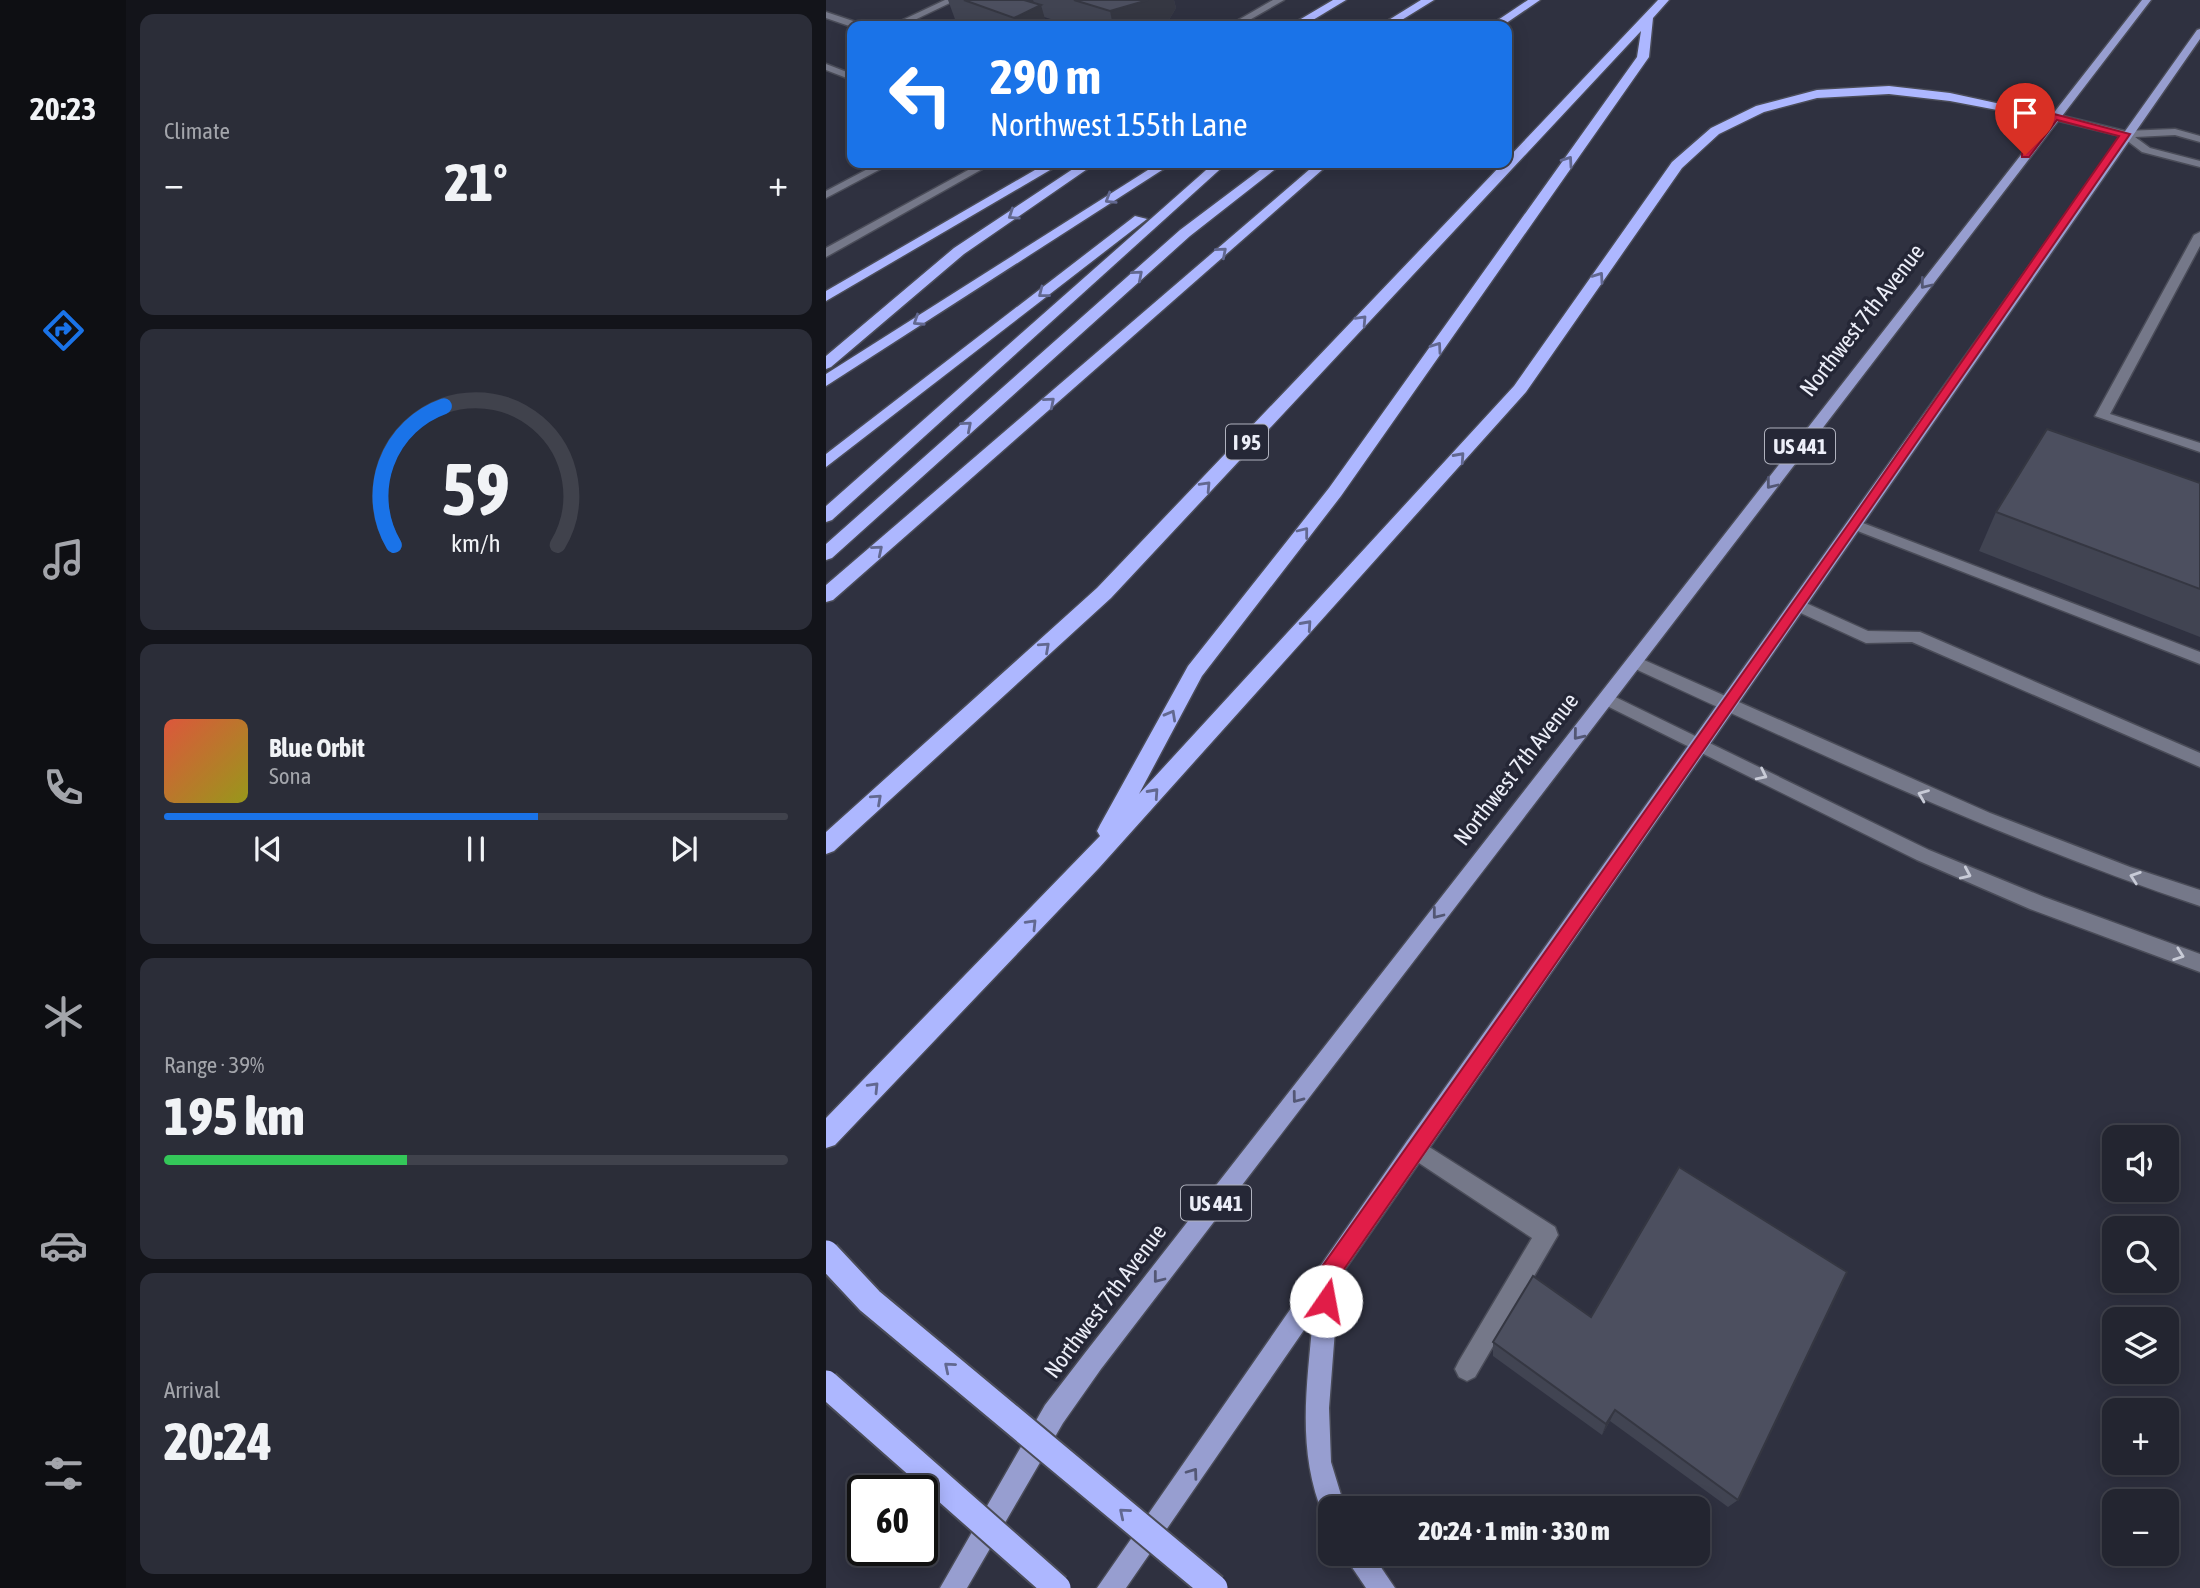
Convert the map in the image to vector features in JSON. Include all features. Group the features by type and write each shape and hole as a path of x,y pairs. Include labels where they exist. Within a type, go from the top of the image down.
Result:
{"highway":[{"path":"1304,21 1341,0"},
{"path":"1322,21 1358,0"},
{"path":"1393,21 1429,0"},
{"path":"1412,21 1446,0"},
{"path":"1503,21 1535,0"},
{"name":"I 95","path":"1512,162 1664,0"},
{"path":"1091,861 1195,671 1335,492 1643,57 1648,18"},
{"path":"826,1136 1091,861 1520,389 1677,165 1715,131 1760,109 1817,94 1889,90 1950,97 2054,117"},
{"path":"826,297 1047,168"},
{"path":"826,364 852,339 959,251 1083,168"},
{"path":"826,381 1159,168"},
{"path":"826,462 1207,168"},
{"path":"826,516 1215,168"},
{"path":"826,554 1185,233 1271,168"},
{"path":"826,594 1318,168"},
{"name":"I 95","path":"826,845 1104,593 1506,168"},
{"path":"826,1254 870,1301 1214,1588"},
{"path":"826,1384 1057,1588"}],"main road":[{"name":"Northwest 7th Avenue","path":"953,1588 1054,1414 1077,1382 2144,4"},
{"path":"1110,1588 1415,1148 1855,525 2125,134 2200,32"},
{"path":"1328,1275 1317,1408 1319,1462 1329,1496"},
{"path":"1365,1566 1382,1588"}],"street":[{"path":"906,21 950,0"},
{"path":"1242,21 1280,0"},
{"path":"826,15 847,22"},
{"path":"826,67 847,75"},
{"path":"2054,117 2125,134 2175,132 2200,139"},
{"path":"2125,134 2146,150 2200,164"},
{"path":"826,195 877,168"},
{"path":"826,253 979,168"},
{"path":"2200,235 2102,416 2200,448"},
{"path":"1855,525 2200,658"},
{"path":"1797,605 1866,637 1914,636 2200,760"},
{"path":"1634,662 1906,787 2008,830 2129,876 2200,898"},
{"path":"1606,699 1944,864 2200,963"},
{"path":"1415,1148 1547,1235 1467,1368"}],"building":[{"path":"964,0 1024,0 1041,5 1014,18"},
{"path":"1074,0 1148,0 1110,11"},
{"path":"2047,429 2200,483 2200,589 1996,512"},
{"path":"1679,1167 1847,1272 1738,1500 1615,1410 1606,1424 1493,1342 1533,1276 1591,1317"}],"route":[{"path":"1326,1301 1328,1275 1855,525 2125,134 2054,117 2025,155"}]}
